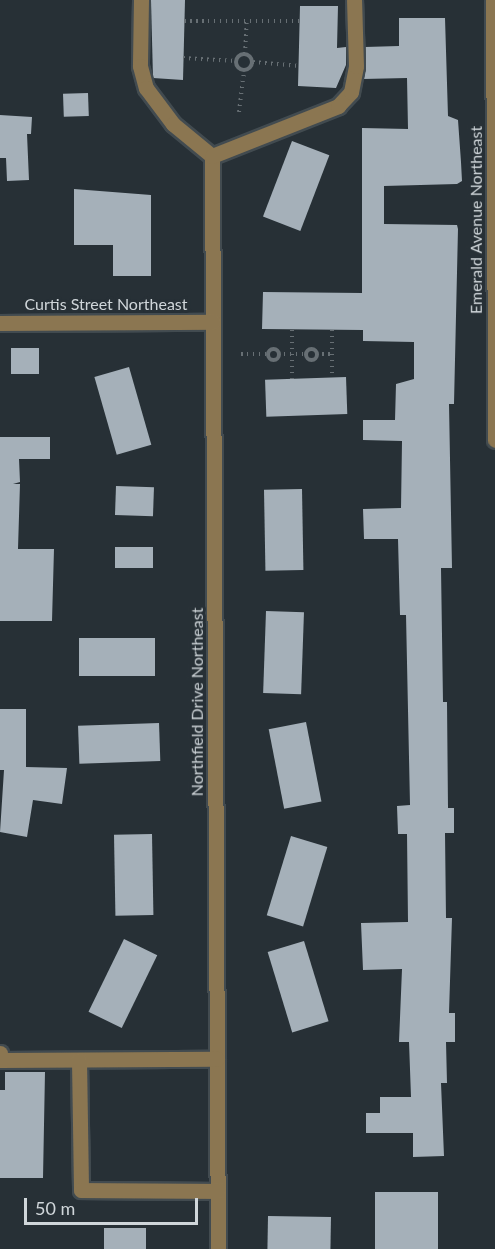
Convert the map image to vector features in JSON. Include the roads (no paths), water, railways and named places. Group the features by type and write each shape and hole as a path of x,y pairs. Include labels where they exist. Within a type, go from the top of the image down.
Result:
{"street":[{"path":"141,0 140,66 146,88 173,124 212,156 338,106 351,92 356,66 354,0"},
{"name":"Emerald Avenue Northeast","path":"493,0 495,441"},
{"name":"Northfield Drive Northeast","path":"212,156 218,1249"},
{"name":"Curtis Street Northeast","path":"0,323 213,322"},
{"path":"0,1053 0,1060 217,1059"},
{"path":"79,1060 81,1190 218,1191"}]}
